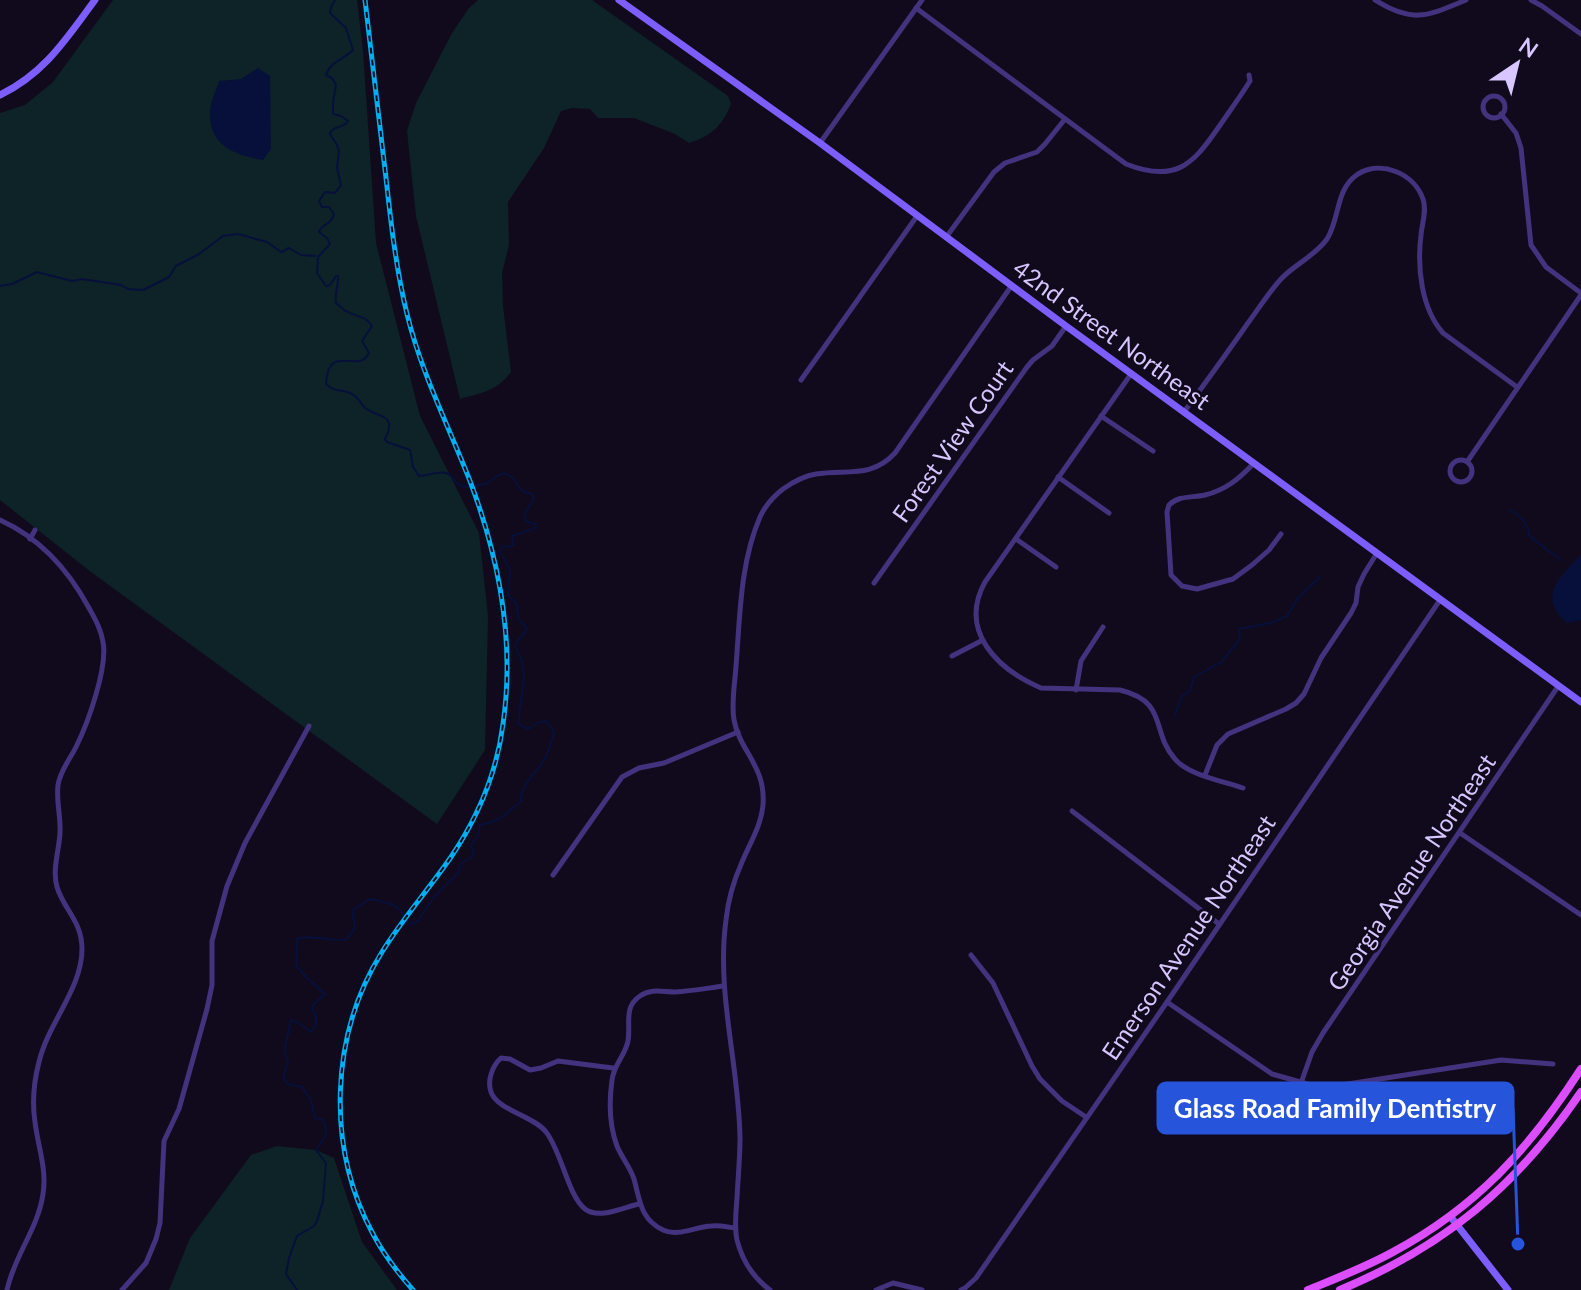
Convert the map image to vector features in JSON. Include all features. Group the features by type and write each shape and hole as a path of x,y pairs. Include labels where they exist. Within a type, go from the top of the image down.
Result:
{"main road":[{"path":"1311,1289 1391,1254 1450,1216 1514,1159 1541,1127 1581,1069"},
{"path":"1340,1290 1395,1265 1457,1226 1524,1166 1548,1139 1581,1092"}],"street":[{"path":"0,95 22,84 42,67 58,51 95,0"},
{"name":"42nd Street Northeast","path":"619,0 820,143 1581,702"},
{"path":"820,143 922,0"},
{"path":"1375,0 1407,15 1440,12 1466,0"},
{"path":"1531,0 1581,34"},
{"path":"916,8 1126,164 1142,171 1170,171 1195,158 1250,81 1249,75"},
{"path":"1492,96 1501,99 1504,105 1501,114 1491,117 1485,113 1483,106 1486,99 1492,96"},
{"path":"1467,462 1581,294 1546,267 1531,245 1521,148 1516,133 1501,114"},
{"path":"947,236 994,172 1005,163 1037,152 1065,119"},
{"path":"1184,412 1280,280 1312,255 1329,236 1343,189 1357,174 1383,168 1404,176 1419,191 1423,200 1425,210 1419,260 1427,307 1433,322 1443,333 1517,387"},
{"path":"801,380 918,215"},
{"path":"770,1290 749,1269 739,1248 735,1228 740,1137 724,986 726,921 732,890 755,834 763,805 758,770 738,732 734,710 742,591 750,549 762,514 778,493 801,478 816,474 867,471 887,461 895,453 1012,285"},
{"name":"Forest View Court","path":"874,583 1027,367 1052,346 1066,326"},
{"path":"1131,374 978,594 975,613 981,641 1011,670 1041,688 1120,690 1142,698 1151,706 1174,759 1182,766 1243,788"},
{"path":"1101,416 1153,451"},
{"path":"1460,460 1467,462 1473,470 1471,477 1462,483 1455,481 1450,475 1451,467 1460,460"},
{"path":"1255,463 1228,487 1179,498 1169,505 1171,575 1182,586 1197,589 1233,579 1260,557 1281,534"},
{"path":"1058,477 1109,513"},
{"path":"0,520 47,551 63,568 98,625 103,643 102,676 78,744 58,781 60,833 55,874 57,888 80,934 81,962 39,1058 34,1087 34,1120 44,1167 43,1195 36,1222 16,1258 7,1290"},
{"path":"30,539 35,530"},
{"path":"1016,539 1056,567"},
{"path":"1205,775 1217,745 1228,734 1286,709 1304,694 1321,658 1351,613 1358,587 1378,553"},
{"name":"Emerson Avenue Northeast","path":"961,1290 976,1278 1441,599"},
{"path":"1076,690 1081,661 1103,627"},
{"path":"952,656 981,641"},
{"name":"Georgia Avenue Northeast","path":"1301,1083 1312,1052 1323,1033 1559,685"},
{"path":"122,1290 146,1263 156,1239 160,1223 164,1141 179,1109 207,1009 212,985 212,941 227,886 245,843 309,726"},
{"path":"553,875 622,777 738,732"},
{"path":"1072,811 1219,924"},
{"path":"1460,833 1581,915"},
{"path":"971,955 993,983 1040,1079 1062,1101 1086,1117"},
{"path":"724,986 674,992 660,990 640,996 630,1009 627,1048 613,1068 610,1115 617,1145 634,1180 639,1204 658,1227 676,1233 714,1226 735,1228"},
{"path":"1167,1002 1272,1074 1301,1083 1335,1086 1501,1060 1553,1064"},
{"path":"613,1068 558,1061 530,1070 510,1059 501,1058 494,1064 491,1092 497,1101 546,1131 576,1198 586,1210 601,1214 639,1204"},
{"path":"1450,1216 1508,1290"},
{"path":"876,1290 893,1283 922,1290"}],"green space":[{"path":"113,0 357,0 376,243 420,416 479,533 488,616 485,750 437,824 91,572 0,500 0,113 25,105 53,82"},
{"path":"478,0 592,0 728,96 731,104 715,129 689,143 675,134 634,118 598,118 590,109 561,111 544,148 508,202 509,245 502,273 511,372 495,387 460,399 416,216 407,131 416,103 452,33"},
{"path":"277,1146 316,1150 334,1158 362,1242 397,1290 169,1290 190,1238 251,1155"}],"shaded area":[{"path":"258,68 270,76 271,149 263,160 234,152 219,141 211,125 210,113 219,81 241,79"},
{"path":"1581,554 1581,620 1567,623 1553,604 1553,595 1560,579"}],"waterway":[{"path":"297,1290 286,1274 289,1258 297,1236 317,1221 323,1201 326,1163 316,1150 326,1132 323,1120 315,1118 311,1100 302,1087 288,1084 283,1078 288,1061 284,1052 291,1020 311,1032 316,1025 313,1005 325,994 296,965 297,939 346,939 355,928 354,909 370,899 397,907 408,923 418,921 434,897 459,872 460,864 472,857 474,852 471,846 480,825 499,819 521,801 523,789 544,760 554,735 546,721 528,729 518,724 524,678 522,661 515,646 527,628 519,620 516,603 508,595 510,570 500,551 503,546 513,545 512,536 537,525 526,521 524,515 534,499 532,494 522,491 512,477 504,473 485,484 467,487 460,486 446,473 419,476 413,467 410,450 385,439 389,424 384,417 364,407 353,394 326,384 332,364 358,361 369,353 362,341 372,326 336,303 338,276 326,286 317,273 318,257 330,244 319,232 334,214 329,207 322,207 319,201 325,192 335,193 341,185 337,168 339,151 330,134 348,121 333,114 336,85 326,75 334,64 353,50 346,28 330,13 335,0"},
{"path":"0,286 37,272 72,281 82,279 143,290 169,277 176,266 223,236 238,234 267,242 281,252 289,248 301,255 315,256"},
{"path":"1509,509 1523,520 1529,535 1561,560"},
{"path":"1174,717 1182,696 1190,691 1194,677 1221,662 1240,639 1239,629 1287,616 1298,598 1320,577"}],"railway":[{"path":"365,0 403,297 420,357 470,481 489,540 502,601 507,662 503,724 485,794 451,857 382,952 365,984 352,1019 344,1055 340,1092 341,1128 347,1165 373,1234 413,1290"}],"place":[{"name":"Glass Road Family Dentistry","path":"1518,1244"}]}
